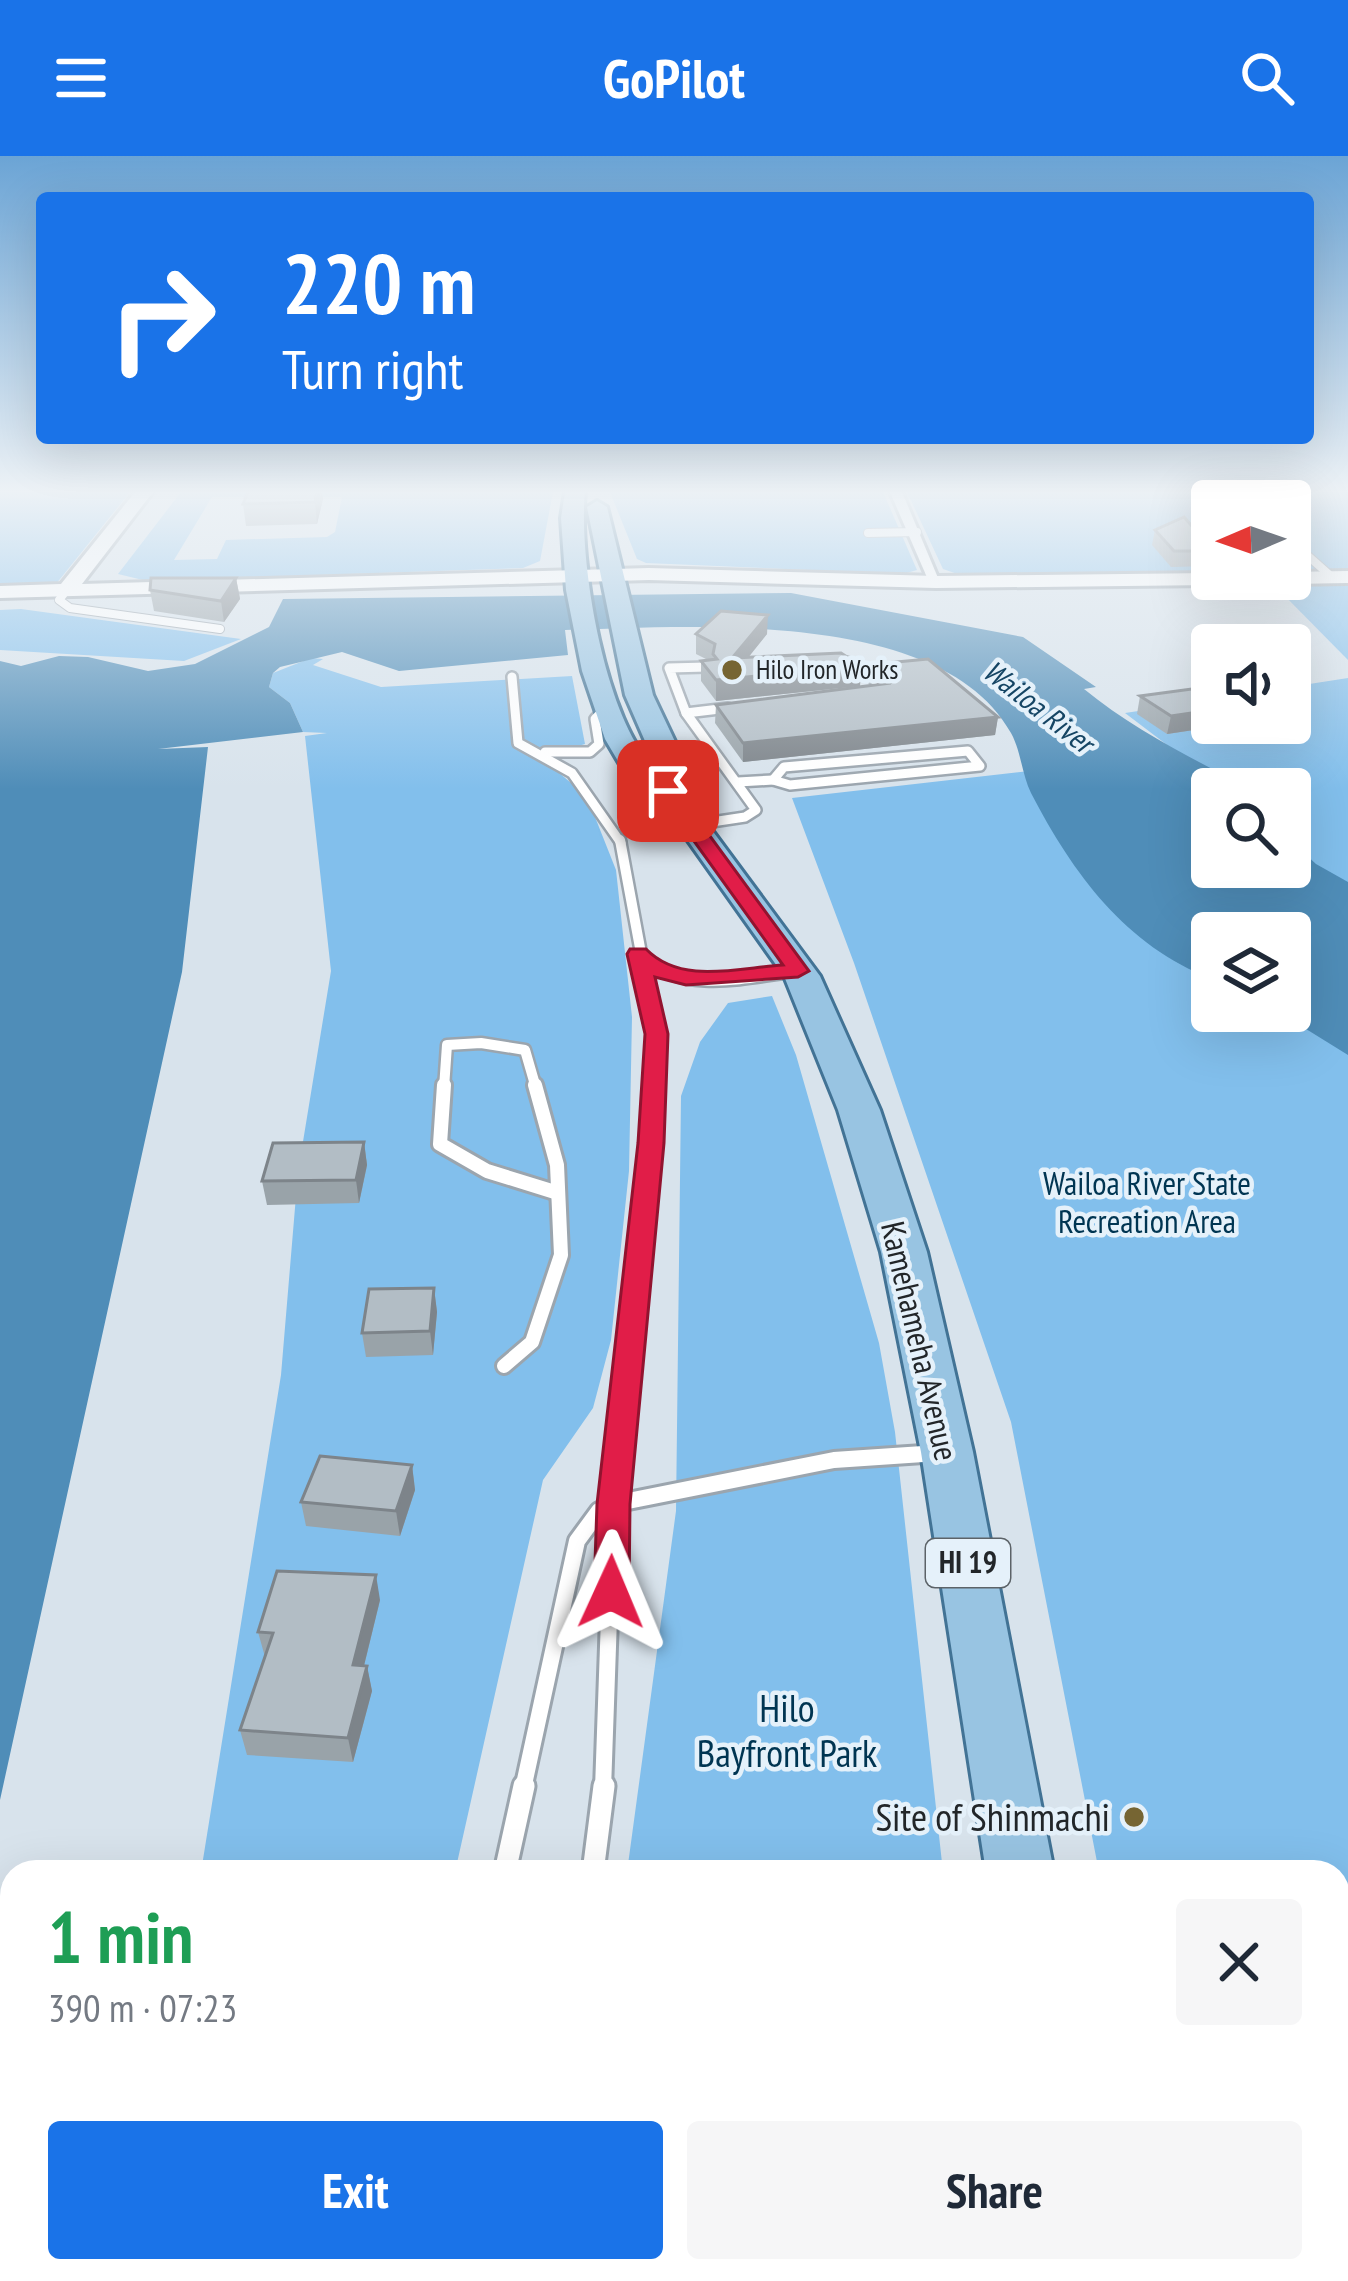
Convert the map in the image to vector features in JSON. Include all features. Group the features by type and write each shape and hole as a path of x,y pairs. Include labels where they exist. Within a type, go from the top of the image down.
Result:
{"main road":[{"name":"Kamehameha Avenue","path":"578,591 585,634 629,759 668,791 798,971 837,1052 904,1252 947,1452 1018,1860"},
{"name":"Kamehameha Avenue","path":"613,591 642,704 673,769 668,791"}],"street":[{"path":"0,592 55,591"}],"lane":[{"path":"66,591 59,600 70,608 220,629"},
{"path":"842,661 863,668 886,692 864,694"},
{"path":"692,825 752,814 756,806 686,713 669,668 706,667"},
{"path":"512,677 518,743 572,772 619,837 627,859 638,954 656,1034 651,1143 613,1504 606,1767 594,1860"},
{"path":"526,749 557,755 590,752 599,744 595,719 609,705"},
{"path":"686,713 749,706"},
{"path":"738,782 773,779 790,785 980,766 968,752 784,766 773,779"},
{"path":"638,954 654,970 686,979 798,971"},
{"path":"504,1366 532,1342 561,1255 557,1166 525,1050 481,1042 447,1045 440,1144 487,1171 558,1193"},
{"path":"508,1860 577,1541 598,1511 716,1480 834,1460 947,1452"}],"green space":[{"path":"1311,591 1348,591 1348,660 1289,600 1311,600"},
{"path":"0,610 241,639 184,661 0,650"},
{"path":"311,658 323,659 313,665 381,687 572,676 585,744 565,750 551,766 577,788 595,817 616,870 632,1017 629,1171 611,1340 593,1408 543,1480 458,1860 203,1860 281,1375 298,1172 331,971 305,736 327,733 303,732 290,703 269,687 273,673"},
{"name":"Wailoa River State Recreation Area","path":"1348,678 1348,1860 1097,1860 1011,1422 854,963 792,798 1179,754 1125,713 1191,703 1191,744 1311,744 1311,684"},
{"name":"Hilo Bayfront Park","path":"772,996 796,1055 879,1343 895,1432 942,1860 629,1860 676,1511 681,1096 700,1042 728,1003"}],"water":[{"name":"Wailoa River","path":"791,593 1023,637 1096,687 1084,689 1119,715 1211,768 1191,768 1191,888 1311,888 1311,859 1348,882 1348,1055 1311,1032 1311,912 1191,912 1191,970 1153,947 1105,904 1065,852 1028,786 1011,733 977,692 929,663 871,644 808,633 676,627 565,630 568,655 399,671 342,652 280,667 269,687 290,703 303,732 158,749 208,747 182,972 0,1800 0,661 21,666 59,656 88,657 148,671 195,664 269,627 283,599"}],"building":[{"path":"158,591 227,591 221,601"},
{"path":"721,611 768,615 732,658 841,653 861,666 716,680 701,661 717,659 715,644 696,634"},
{"path":"928,659 998,717 743,743 716,705 890,683 897,673 886,663"},
{"path":"1191,689 1191,713 1171,716 1140,696"},
{"path":"364,1142 356,1180 262,1181 273,1143"},
{"path":"434,1288 430,1331 362,1333 369,1289"},
{"path":"320,1456 412,1465 396,1511 301,1502"},
{"path":"277,1571 376,1575 353,1665 367,1666 348,1738 240,1730 273,1633 258,1632"}],"place":[{"name":"Hilo Iron Works","path":"732,670"},
{"name":"Site of Shinmachi","path":"1134,1817"}],"route":[{"path":"611,1592 613,1504 651,1143 656,1034 638,954 654,970 686,979 798,971 668,791"}]}
